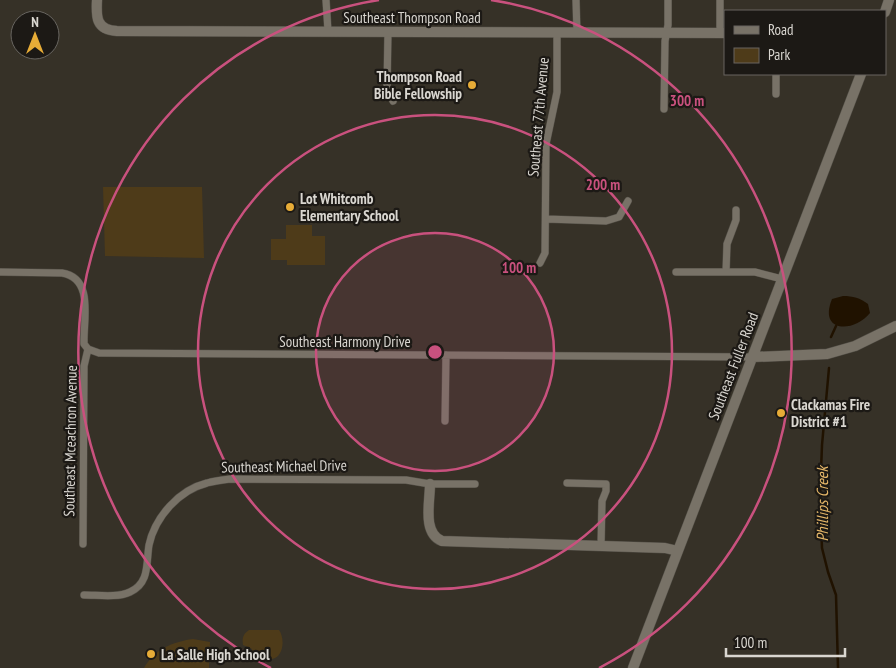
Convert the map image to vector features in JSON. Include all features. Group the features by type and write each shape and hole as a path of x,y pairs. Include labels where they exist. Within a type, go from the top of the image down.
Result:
{"street":[{"name":"Southeast Thompson Road","path":"97,0 97,18 101,25 109,30 117,31 722,33"},
{"path":"326,0 328,31"},
{"path":"576,0 577,33"},
{"path":"664,109 668,0"},
{"path":"720,0 722,33"},
{"path":"388,32 387,87 393,101"},
{"name":"Southeast 77th Avenue","path":"540,264 545,253 546,144 557,92 558,33"},
{"path":"776,75 776,94"},
{"name":"Southeast Fuller Road","path":"633,668 861,75"},
{"path":"546,219 606,221 619,216 628,201"},
{"path":"726,272 727,244 736,220 736,210"},
{"name":"Southeast Mceachron Avenue","path":"0,272 69,274 79,281 83,288 84,344 88,349 84,366 83,544"},
{"path":"676,272 762,272 782,279"},
{"path":"753,357 827,354 854,346 896,326"},
{"name":"Southeast Harmony Drive","path":"88,349 94,352 106,353 753,357"},
{"path":"445,421 446,355"},
{"name":"Southeast Michael Drive","path":"84,595 122,595 132,592 144,578 148,568 150,545 154,532 167,510 183,495 206,483 230,479 406,480 430,484 475,484"},
{"path":"567,483 606,484 606,491 602,501 601,546"},
{"path":"430,484 430,530 435,538 442,542 665,548 678,551"}],"green space":[{"path":"103,187 202,187 204,258 105,256"},
{"path":"286,225 312,225 312,236 325,236 325,265 287,265 287,260 271,260 271,239 286,239"},
{"path":"249,630 279,630 283,642 279,655 276,658 267,659 252,654 252,649 243,645 243,636"},
{"path":"193,639 210,642 209,668 144,668 148,661 159,651 171,644"}],"shaded area":[{"path":"850,296 865,302 868,304 870,313 863,320 855,324 840,326 834,324 830,318 829,310 832,299"}],"waterway":[{"name":"Phillips Creek","path":"831,337 836,326"},
{"name":"Phillips Creek","path":"829,368 822,445 820,497 822,548 836,595 838,668"}],"place":[{"name":"Thompson Road Bible Fellowship","path":"472,85"},
{"name":"Lot Whitcomb Elementary School","path":"290,207"},
{"name":"Clackamas Fire District #1","path":"781,413"},
{"name":"La Salle High School","path":"151,654"}]}
